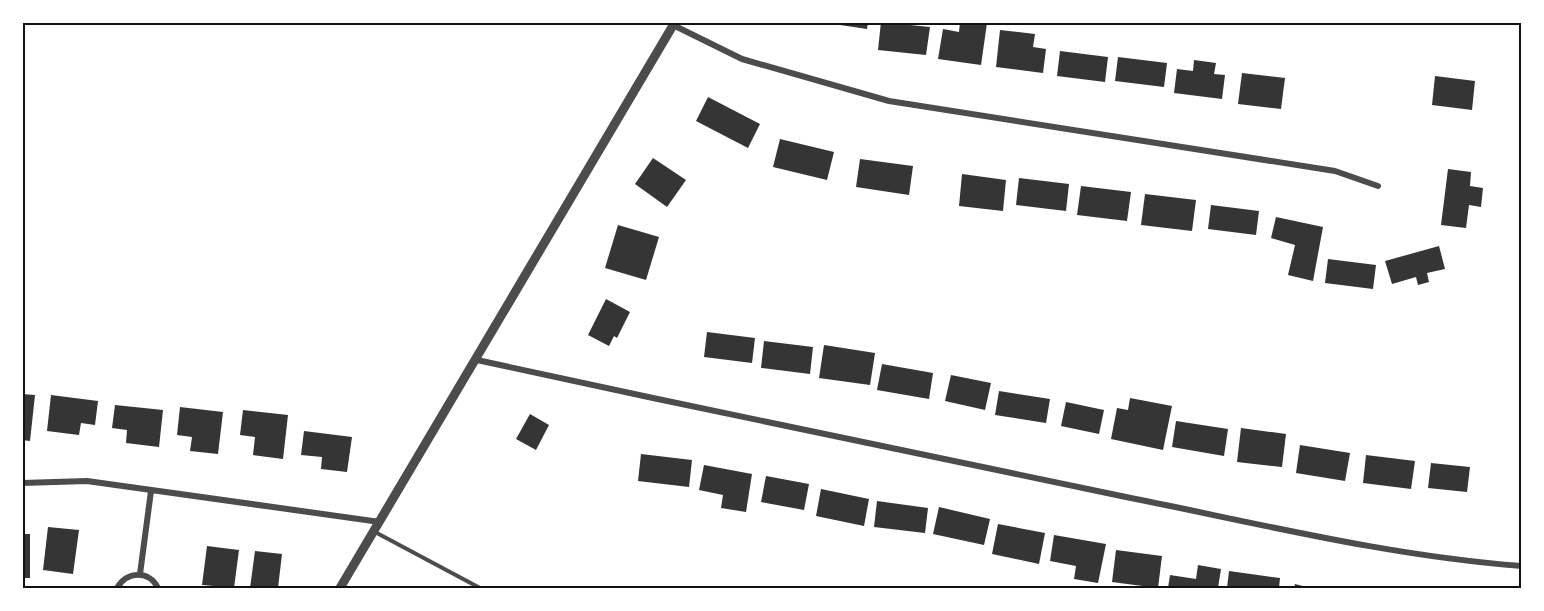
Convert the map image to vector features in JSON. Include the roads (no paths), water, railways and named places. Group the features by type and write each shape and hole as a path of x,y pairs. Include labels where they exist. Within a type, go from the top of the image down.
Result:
{"street":[{"path":"340,588 674,24 742,59 889,101 1335,171 1378,186"},
{"path":"477,360 876,446 1340,540 1471,562 1521,566"},
{"path":"22,483 87,481 380,522"},
{"path":"140,574 151,491"},
{"path":"117,588 124,579 140,574 149,577 158,588"}],"lane":[{"path":"374,531 480,588"}]}
